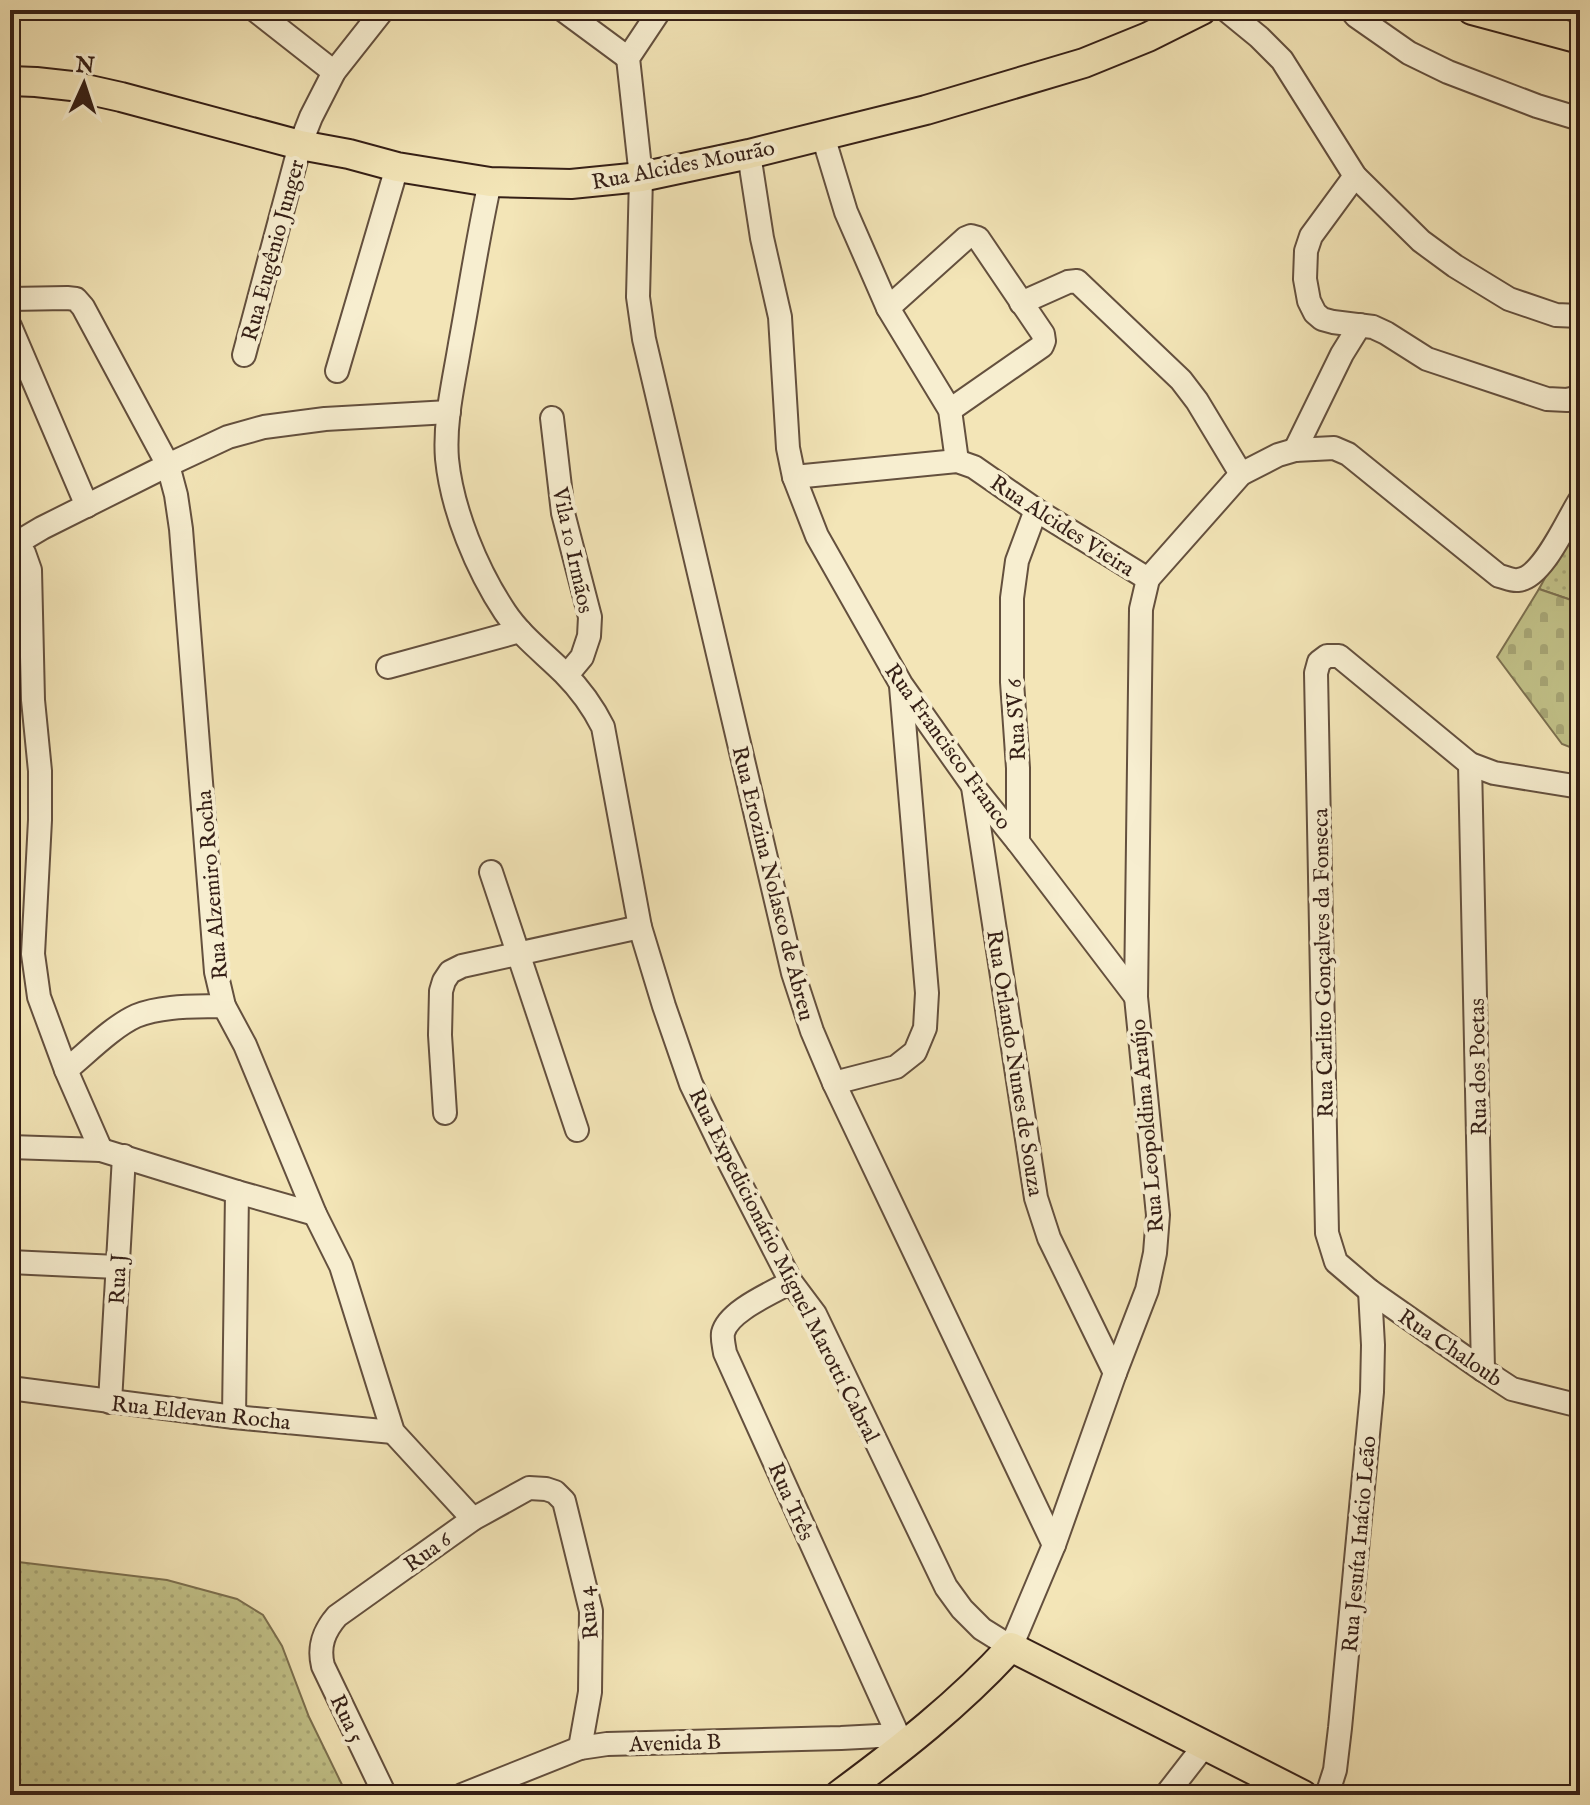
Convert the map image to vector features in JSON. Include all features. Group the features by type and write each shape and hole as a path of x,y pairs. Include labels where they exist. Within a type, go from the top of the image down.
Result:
{"main road":[{"name":"Rua Alcides Mourão","path":"10,81 72,86 397,167 490,182 571,184 641,177 926,110 1084,63 1148,37 1202,10"},
{"path":"1472,10 1580,39"},
{"path":"839,1795 902,1740 962,1697 1011,1647 1303,1795"}],"street":[{"path":"255,10 334,72"},
{"name":"Rua Eugênio Junger","path":"244,355 300,145 311,117 334,72 383,10"},
{"path":"563,10 628,58 660,10"},
{"path":"1226,10 1282,60 1355,176 1421,241 1509,299 1556,315 1580,316"},
{"path":"1351,10 1409,53 1448,72 1580,119"},
{"name":"Rua Erozina Nolasco de Abreu","path":"628,58 641,177 638,297 644,339 793,973 812,1031 834,1083 1054,1545"},
{"path":"794,477 957,461 950,410 888,308 846,212 823,136"},
{"name":"Rua Francisco Franco","path":"749,154 762,238 780,317 787,434 794,477 817,536 901,684 973,786 1136,997"},
{"path":"337,371 397,167"},
{"path":"1355,176 1311,236 1306,251 1305,279 1315,313 1322,319 1386,333 1427,359 1547,399 1580,397"},
{"name":"Rua Expedicionário Miguel Marotti Cabral","path":"490,182 449,412 447,457 453,496 471,548 492,591 520,631 567,675 592,706 603,727 640,927 691,1084 791,1282 815,1314 946,1587 982,1629 1011,1647"},
{"path":"888,308 971,236 978,238 1043,334 1042,346 950,410"},
{"path":"1021,303 1077,281 1181,380 1241,474"},
{"name":"Rua Alzemiro Rocha","path":"10,299 76,299 168,465 181,529 216,972 224,1006 245,1045 315,1214 341,1266 393,1432 473,1519"},
{"path":"1295,450 1342,354 1360,325"},
{"path":"10,326 87,506"},
{"path":"101,1150 39,997 33,954 40,771 33,700 30,570 24,553 12,544 228,437 264,427 325,419 449,412"},
{"name":"Vila 10 Irmãos","path":"552,418 563,513 590,617 589,636 582,657 567,675"},
{"name":"Rua Alcides Vieira","path":"957,461 974,467 1036,510 1148,579 1241,474 1295,450 1334,448 1348,454 1499,576 1516,581 1528,577 1542,563 1578,506"},
{"name":"Rua SV 6","path":"1018,842 1012,598 1017,561 1036,510"},
{"name":"Rua Leopoldina Araújo","path":"1011,1647 1054,1545 1147,1290 1155,1253 1158,1215 1136,997 1141,609 1148,579"},
{"path":"388,667 520,631"},
{"name":"Rua Carlito Gonçalves da Fonseca","path":"1336,1262 1327,1233 1316,673 1319,662 1327,656 1339,656 1470,764"},
{"path":"834,1083 896,1067 915,1052 925,1028 927,993 901,684"},
{"path":"1470,764 1494,773 1580,787"},
{"name":"Rua dos Poetas","path":"1470,764 1483,1370"},
{"name":"Rua Orlando Nunes de Souza","path":"973,786 1036,1198 1049,1238 1115,1373"},
{"path":"491,872 577,1130"},
{"path":"445,1113 440,1035 441,991 450,972 462,966 640,927"},
{"path":"66,1070 135,1017 162,1009 224,1006"},
{"path":"10,1147 101,1150 315,1214"},
{"name":"Rua J","path":"110,1402 124,1156"},
{"path":"234,1417 237,1192"},
{"path":"10,1262 117,1267"},
{"name":"Rua Chaloub","path":"1336,1262 1370,1291 1512,1389 1580,1406"},
{"name":"Rua Três","path":"791,1282 737,1313 726,1324 722,1337 725,1353 902,1740"},
{"name":"Rua Jesuíta Inácio Leão","path":"1327,1795 1335,1770 1340,1728 1372,1392 1370,1291"},
{"name":"Rua Eldevan Rocha","path":"10,1388 234,1417 393,1432"},
{"path":"1535,1396 1580,1391"},
{"name":"Rua 6","path":"323,1639 337,1616 473,1519 529,1488 546,1489"},
{"name":"Rua 4","path":"546,1489 555,1492 564,1501 591,1611 590,1692 580,1748"},
{"name":"Rua 5","path":"323,1639 320,1654 323,1666 385,1795"},
{"name":"Avenida B","path":"462,1795 580,1748 607,1744 841,1738 902,1740"},
{"path":"1166,1795 1204,1746"}],"green space":[{"path":"1580,529 1580,603 1539,589 1570,532"},
{"path":"1539,589 1580,603 1580,751 1562,744 1497,657"},
{"path":"10,1561 167,1580 237,1599 263,1615 282,1646 309,1717 347,1795 10,1795"}]}
